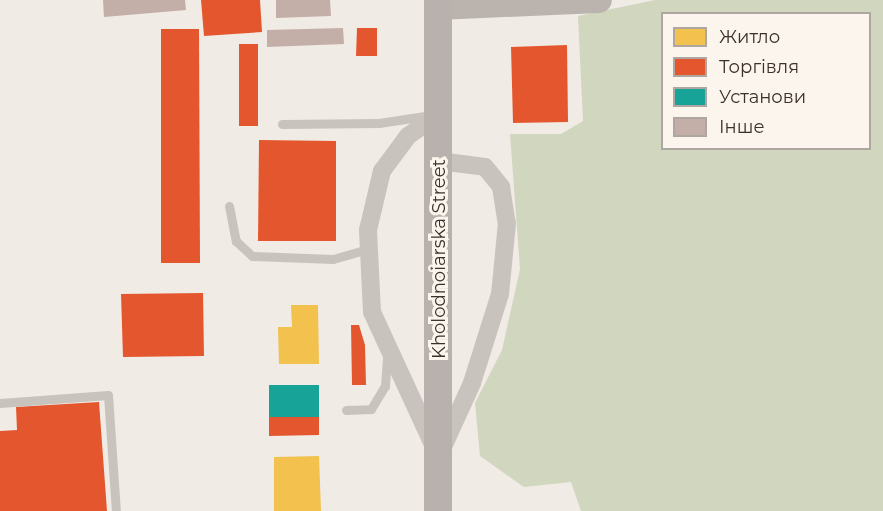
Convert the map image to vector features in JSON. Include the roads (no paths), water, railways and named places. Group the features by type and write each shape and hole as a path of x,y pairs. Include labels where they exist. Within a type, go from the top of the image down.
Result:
{"main road":[{"name":"Kholodnoiarska Street","path":"438,3 440,161 438,511"}],"street":[{"path":"438,3 599,0"},
{"path":"438,456 387,351 372,312 368,249 382,171 408,136 439,114"},
{"path":"438,456 472,383 500,294 507,223 501,187 485,167 440,161"}],"lane":[{"path":"282,124 379,123 439,114"},
{"path":"229,206 236,241 252,256 333,260 368,249"},
{"path":"346,410 371,409 385,386 387,351"},
{"path":"0,403 108,395 116,511"}]}
